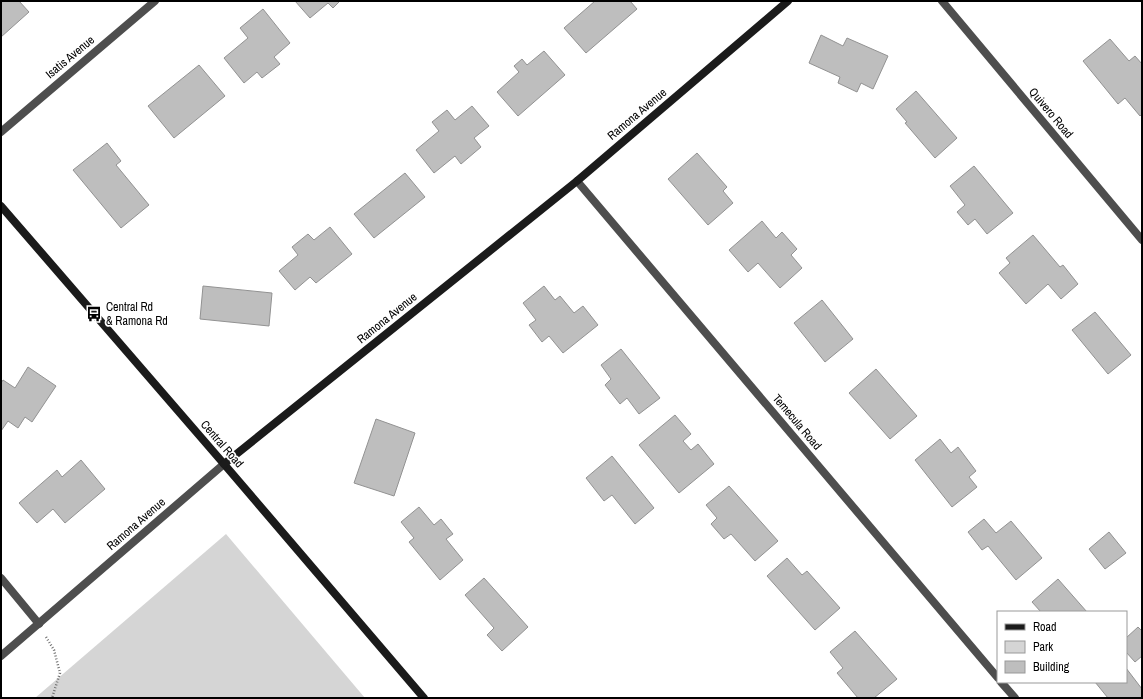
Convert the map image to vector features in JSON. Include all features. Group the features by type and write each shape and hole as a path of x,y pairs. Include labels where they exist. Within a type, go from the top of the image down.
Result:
{"street":[{"name":"Isatis Avenue","path":"1,132 155,1"},
{"name":"Ramona Avenue","path":"1,656 224,464 577,181 788,1"},
{"name":"Quivero Road","path":"942,1 1142,240"},
{"name":"Temecula Road","path":"577,181 997,677"},
{"name":"Central Road","path":"1,206 424,698"},
{"path":"1,578 39,624"},
{"path":"1002,683 1015,698"}],"path":[{"path":"39,624 54,650 60,673 52,698"}],"green space":[{"path":"226,534 365,698 35,698"}],"building":[{"path":"1,1 19,1 29,12 1,37"},
{"path":"295,1 340,1 333,8 328,3 310,18"},
{"path":"595,1 630,1 637,9 586,53 564,28"},
{"path":"263,9 290,43 274,57 280,64 262,78 257,72 244,83 224,58 248,38 240,28"},
{"path":"821,35 843,46 847,38 888,56 873,89 861,83 857,92 838,83 840,77 809,63"},
{"path":"1110,39 1129,61 1135,56 1142,64 1142,114 1140,116 1125,98 1118,104 1083,61"},
{"path":"544,51 565,75 518,116 497,92 519,72 514,66 522,59 527,65"},
{"path":"199,65 225,96 174,138 148,106"},
{"path":"916,91 957,138 935,158 905,123 907,122 896,109"},
{"path":"472,106 489,126 474,138 481,147 461,164 455,156 434,173 416,150 439,131 432,122 447,110 455,120"},
{"path":"107,143 121,161 116,165 149,205 121,228 73,170"},
{"path":"697,153 727,187 723,191 733,203 708,225 668,179"},
{"path":"974,166 1013,213 987,234 975,219 968,225 957,212 965,205 950,186"},
{"path":"405,173 425,197 374,238 354,214"},
{"path":"762,221 776,238 782,232 797,249 791,255 802,268 780,288 758,263 748,272 729,250"},
{"path":"330,227 352,254 316,283 310,277 295,290 279,271 298,255 292,247 308,234 314,240"},
{"path":"1033,235 1060,267 1063,265 1078,284 1061,299 1048,284 1026,304 999,273 1010,263 1006,258"},
{"path":"203,286 272,293 269,326 200,319"},
{"path":"544,286 555,300 560,296 574,313 583,306 598,325 563,353 549,336 542,342 529,325 536,320 523,303"},
{"path":"822,300 853,339 825,362 794,323"},
{"path":"1095,312 1131,355 1108,374 1072,330"},
{"path":"621,349 660,398 639,414 627,398 620,404 605,385 611,379 601,365"},
{"path":"28,367 56,386 32,422 25,417 18,428 8,421 1,431 1,383 3,380 15,388"},
{"path":"876,369 917,416 890,439 849,393"},
{"path":"675,415 691,434 683,441 691,450 698,444 714,464 679,493 639,445"},
{"path":"376,419 415,433 394,496 354,483"},
{"path":"940,439 951,453 958,447 976,471 969,477 977,487 952,507 915,460"},
{"path":"612,456 654,508 635,524 612,495 604,501 586,478"},
{"path":"81,460 105,489 65,523 53,509 37,523 19,503 57,470 62,477"},
{"path":"729,486 778,541 755,561 731,534 724,539 711,524 717,518 706,505"},
{"path":"419,507 434,525 441,519 453,534 446,539 463,560 440,580 409,542 414,538 401,522"},
{"path":"984,519 996,533 1011,521 1042,558 1016,580 988,546 982,550 968,532"},
{"path":"1109,532 1126,553 1105,569 1089,549"},
{"path":"787,558 802,575 807,571 840,608 815,630 767,576"},
{"path":"484,578 528,627 502,651 487,635 494,628 465,595"},
{"path":"1058,579 1086,611 1040,611 1032,602"},
{"path":"1138,627 1142,631 1142,656 1135,662 1127,653 1127,637"},
{"path":"855,631 897,679 874,698 858,698 837,673 843,668 830,652"},
{"path":"1127,669 1142,689 1142,698 1108,698 1096,683 1127,683"}],"place":[{"name":"Central Rd & Ramona Rd","path":"94,314"}]}
